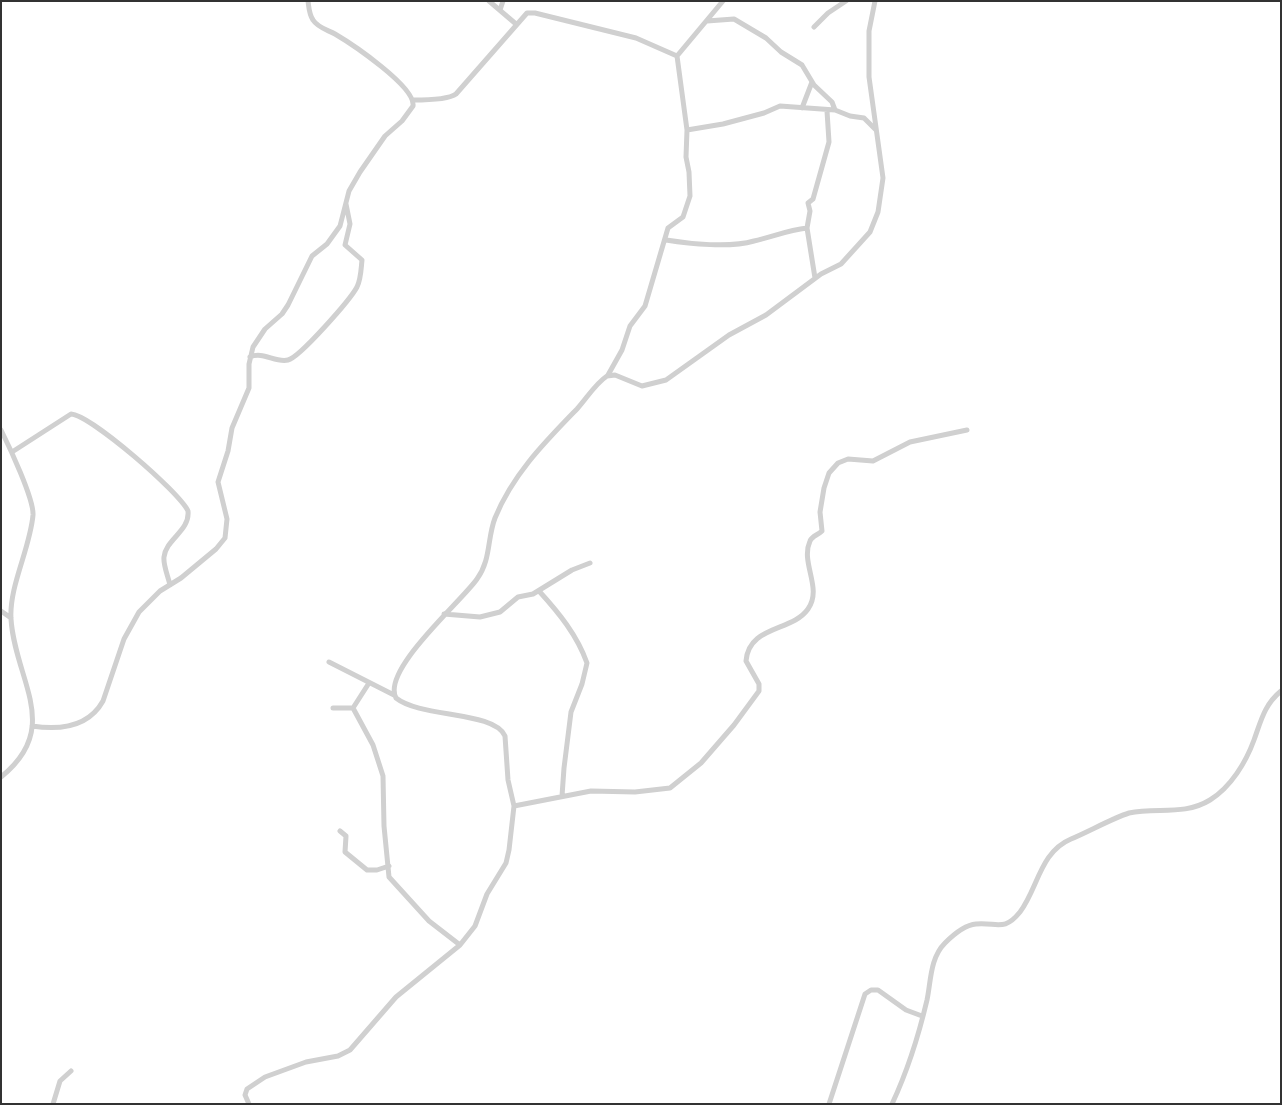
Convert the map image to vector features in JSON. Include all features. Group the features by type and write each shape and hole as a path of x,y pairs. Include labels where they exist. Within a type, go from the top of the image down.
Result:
{"street":[{"path":"308,1 310,14 314,22 336,35 398,81 413,100"},
{"path":"489,1 516,24"},
{"path":"500,10 503,1"},
{"path":"394,695 394,685 399,673 426,634 469,590 484,568 495,517 527,462 608,376 622,350 630,326 645,306 669,226 685,215 690,196 686,157 687,130 677,56 723,1"},
{"path":"814,27 828,13 846,1"},
{"path":"608,376 615,375 642,386 666,380 724,339 766,315 815,278 845,260 874,225 882,178 871,102 869,46 870,24 875,1"},
{"path":"413,100 447,99 456,94 527,13 535,13 636,38 677,56"},
{"path":"706,21 730,19 744,23 766,38 781,52 802,65 812,82 832,102 835,110"},
{"path":"802,108 812,82"},
{"path":"32,726 64,728 75,725 97,710 103,701 129,629 149,600 216,550 227,532 228,519 218,482 228,451 232,428 249,388 250,357 260,335 288,305 312,256 327,244 337,230 352,186 360,172 385,136 408,114 413,100"},
{"path":"687,130 723,124 764,113 775,106 827,111 835,110 850,116 864,118 876,129"},
{"path":"815,278 807,228 810,211 808,202 813,199 829,142 827,111"},
{"path":"250,357 259,354 278,360 291,359 322,330 352,295 361,275 362,260 345,245 350,224 346,204"},
{"path":"666,240 696,245 750,242 791,230 807,228"},
{"path":"12,452 71,414 82,417 121,445 174,494 188,511 186,524 167,548 164,556 170,585"},
{"path":"1,430 12,452 32,503 33,516 11,618 15,645 28,687 32,726 27,750 1,777"},
{"path":"514,806 591,792 666,790 696,768 734,725 759,690 759,684 746,661 748,651 768,630 802,616 812,602 814,592 808,556 809,544 811,539 822,531 821,500 831,470 845,460 873,461 910,442 967,430"},
{"path":"444,614 480,617 500,612 518,597 539,591 572,570 590,563"},
{"path":"539,591 557,609 569,627 587,663 582,684 571,712 562,796"},
{"path":"1,611 11,618"},
{"path":"249,1104 245,1095 247,1089 265,1077 298,1064 338,1056 350,1050 396,997 460,945 475,926 487,894 506,863 514,806 508,780 505,736 501,728 483,720 451,716 403,703 394,695 329,662"},
{"path":"353,708 369,683"},
{"path":"892,1104 922,1016 935,960 945,943 972,925 1002,926 1014,919 1025,904 1048,857 1061,844 1128,814 1185,810 1210,800 1226,786 1239,770 1254,740 1262,714 1269,702 1281,691"},
{"path":"333,708 353,708"},
{"path":"353,708 373,745 383,772 385,788 385,838 389,877 429,921 460,945"},
{"path":"340,831 346,836 346,854 365,868 377,870 389,866"},
{"path":"829,1104 865,994 876,990 906,1010 922,1016"},
{"path":"53,1104 60,1081 71,1071"}]}
